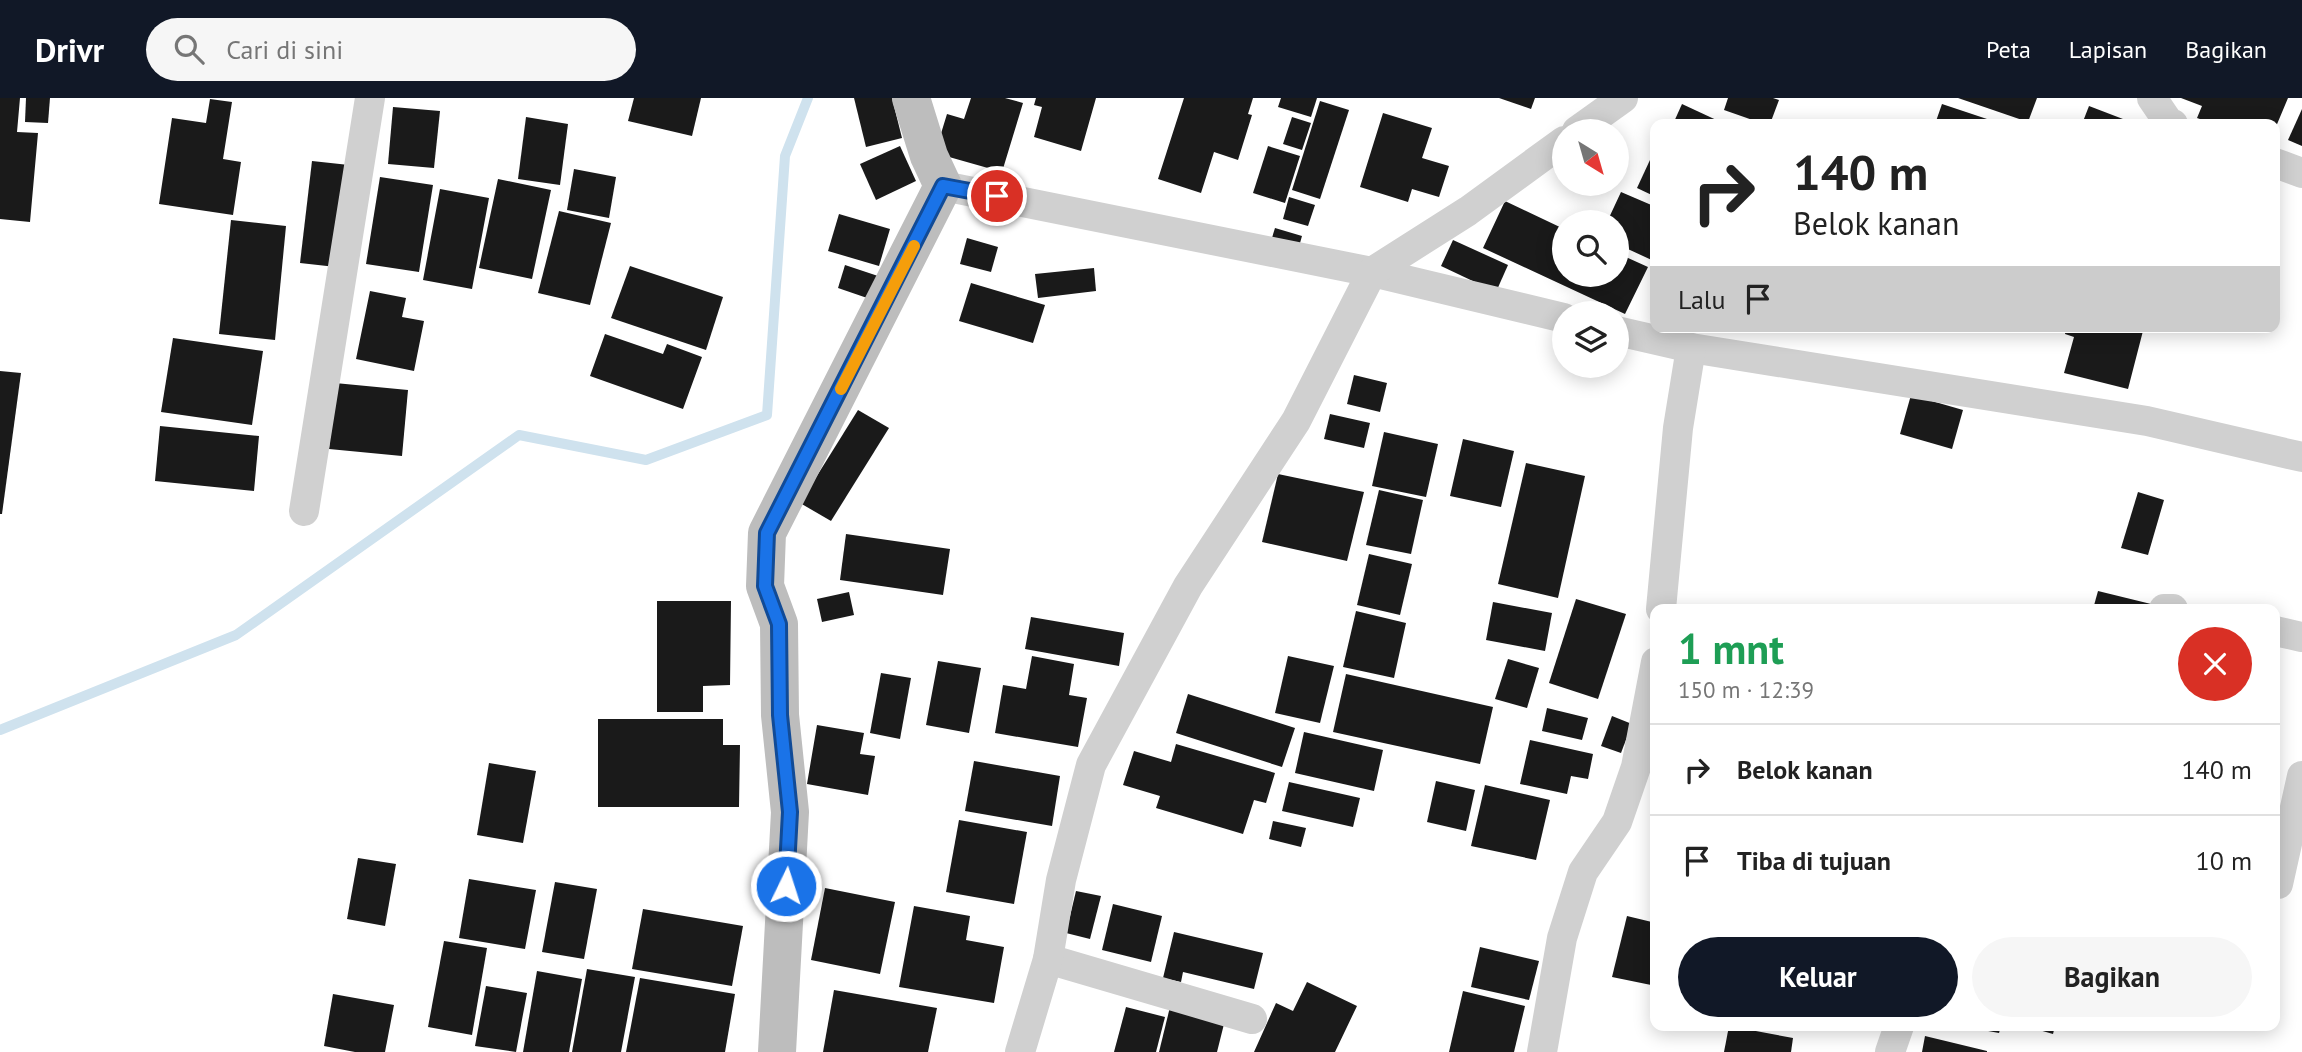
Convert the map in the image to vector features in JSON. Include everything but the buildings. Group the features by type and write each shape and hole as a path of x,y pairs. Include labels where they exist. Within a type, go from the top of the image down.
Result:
{"street":[{"path":"304,511 370,98"},
{"path":"911,98 929,156 943,186"},
{"path":"1594,119 1623,98"},
{"path":"2152,98 2166,119"},
{"path":"1020,1052 1048,958 1061,880 1091,765 1188,586 1296,421 1372,272 1468,211 1552,150"},
{"path":"2280,165 2302,173"},
{"path":"943,186 1372,272 1552,315"},
{"path":"777,1052 790,812 780,715 779,624 765,586 767,533 943,186"},
{"path":"1629,334 1691,348 2147,421 2302,457"},
{"path":"1661,604 1678,428 1691,348"},
{"path":"2280,632 2302,637"},
{"path":"1542,1052 1562,938 1583,872 1617,822 1636,767 1650,694"},
{"path":"2285,885 2302,776"},
{"path":"1048,958 1252,1019"},
{"path":"1890,1052 1897,1031"}],"waterway":[{"path":"0,730 236,635 519,435 646,460 767,415 785,156 808,98"}],"slow traffic":[{"path":"841,389 914,246"}],"route":[{"path":"786,886 790,812 780,715 779,624 765,586 767,533 943,186 997,196"}]}
